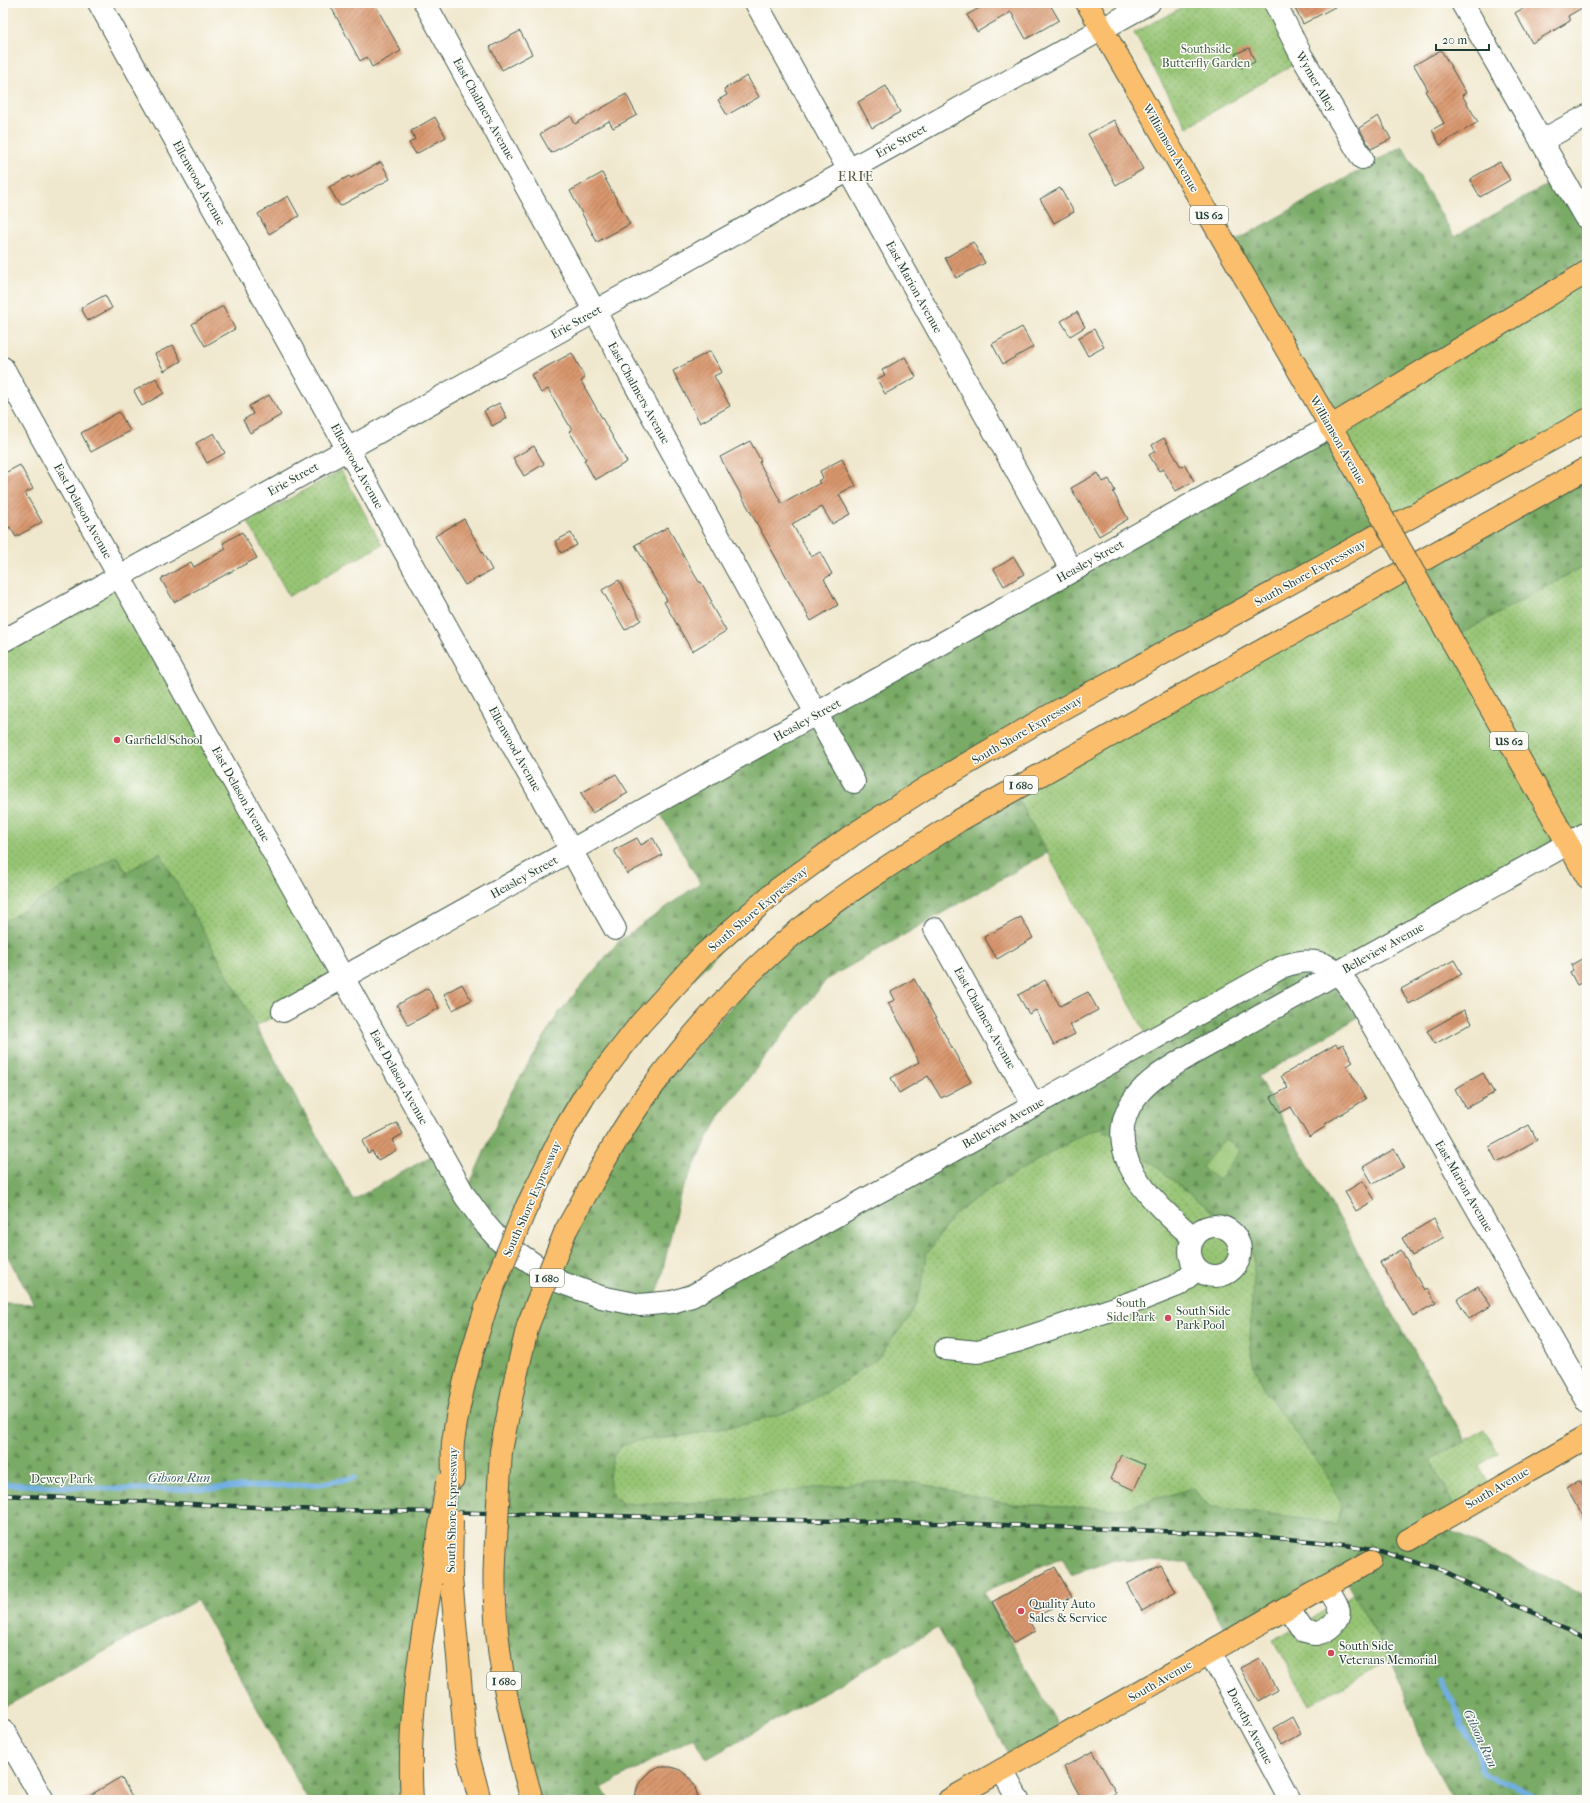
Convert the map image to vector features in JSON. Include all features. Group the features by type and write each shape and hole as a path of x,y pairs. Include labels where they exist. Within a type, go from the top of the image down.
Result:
{"main road":[{"name":"Williamson Avenue","path":"1088,3 1587,877"},
{"path":"1330,427 1587,272"},
{"path":"1537,447 1587,408"},
{"name":"South Shore Expressway","path":"480,1800 466,1748 451,1577 450,1481 453,1444 464,1385 482,1319 492,1290 525,1210 545,1167 585,1095 640,1024 703,955 778,889 869,824 924,789 1038,722 1587,420"},
{"name":"I 680","path":"532,1800 518,1753 506,1694 498,1638 494,1578 501,1451 513,1389 528,1325 566,1230 627,1124 649,1091 681,1049 738,985 799,930 837,900 879,871 967,816 1587,468"},
{"name":"South Avenue","path":"1408,1540 1587,1437"},
{"path":"412,1800 412,1724 415,1682 431,1583 450,1481"},
{"name":"South Avenue","path":"949,1800 1370,1561"}],"street":[{"name":"Ellenwood Avenue","path":"99,3 615,929"},
{"name":"East Chalmers Avenue","path":"426,3 854,782"},
{"name":"East Marion Avenue","path":"756,3 1072,571"},
{"name":"Erie Street","path":"3,641 1149,3"},
{"name":"Wymer Alley","path":"1275,3 1304,61 1362,158"},
{"path":"1462,3 1585,217"},
{"path":"1541,142 1587,116"},
{"name":"East Delason Avenue","path":"3,368 443,1157"},
{"name":"Heasley Street","path":"283,1011 1330,427"},
{"name":"Belleview Avenue","path":"443,1157 465,1196 500,1241 560,1282 601,1297 624,1303 654,1305 672,1302 692,1296 709,1288 1284,966 1298,961 1310,960 1325,965 1338,973 1587,833"},
{"name":"East Chalmers Avenue","path":"935,929 1034,1106"},
{"name":"East Marion Avenue","path":"1338,973 1357,998 1587,1401"},
{"path":"1194,1238 1162,1211 1141,1185 1133,1172 1127,1158 1123,1140 1124,1122 1128,1109 1145,1087 1165,1071 1187,1057 1338,973"},
{"path":"1215,1226 1223,1227 1236,1238 1239,1245 1240,1254 1238,1262 1227,1274 1211,1276 1203,1274 1197,1269 1192,1262 1190,1254 1191,1246 1194,1238 1206,1228 1215,1226"},
{"path":"946,1349 978,1352 1017,1341 1145,1298 1178,1285 1197,1269"},
{"path":"1288,1608 1304,1632 1315,1634 1326,1631 1338,1618 1339,1609 1326,1586"},
{"name":"Dorothy Avenue","path":"1210,1652 1290,1800"},
{"path":"3,1730 9,1754 43,1800"},
{"path":"1002,1770 1018,1800"}],"green space":[{"name":"Southside Butterfly Garden","path":"1190,3 1267,3 1296,63 1187,127 1134,33"},
{"name":"Dewey Park","path":"1402,146 1454,237 1561,177 1587,216 1587,272 1331,427 1387,530 1038,722 778,889 585,1095 510,1248 549,1274 627,1124 799,930 1013,790 1047,853 827,979 718,1117 680,1195 655,1304 1310,960 1365,1013 1258,1077 1465,1441 1430,1460 1458,1511 1436,1524 1587,1596 1587,1800 1454,1800 1423,1745 1403,1689 1390,1659 1344,1576 1231,1640 1188,1562 1114,1560 1071,1575 1062,1558 984,1592 1064,1735 1014,1764 937,1628 707,1759 694,1737 602,1788 609,1800 532,1800 518,1753 497,1514 441,1512 412,1800 308,1800 197,1600 3,1708 3,1303 34,1304 3,1248 3,922 117,856 126,872 160,853 353,1200 440,1151 465,1195 509,1096 558,1014 618,942 700,883 655,804 1330,427 1227,246","holes":["1101,1129 1123,1140 1240,1234 1249,1245 1254,1260 1250,1337 1251,1350 1256,1371 1267,1394 1322,1469 1338,1495 1341,1506 1336,1525 1311,1519 1213,1507 1205,1503 1193,1488 1119,1509 1013,1505 918,1483 869,1482 788,1491 718,1502 629,1504 616,1499 611,1490 609,1475 614,1455 623,1445 641,1440 677,1437 742,1425 797,1409 837,1386 877,1359 908,1319 920,1293 926,1255 954,1214 1005,1179 1087,1132"]},
{"path":"1587,272 1587,420 1387,530 1330,427"},
{"path":"1587,468 1587,564 1451,639 1410,567"},
{"path":"341,470 382,545 289,596 248,522"},
{"name":"South Side Park","path":"1587,564 1587,833 1339,973 1365,1013 1258,1077 1465,1440 1485,1429 1499,1453 1479,1465 1493,1491 1385,1553 534,1514 3,1303 34,1304 3,1248 3,641 119,576 344,978 256,1026 379,1246 500,1241 655,1305 1150,1041 1013,790 1410,567 1451,639"},
{"path":"1225,1139 1240,1151 1218,1180 1202,1167"},
{"path":"1354,1594 1390,1659 1309,1705 1273,1640"}],"building":[{"path":"329,3 374,3 401,51 372,67 367,57 360,61"},
{"path":"988,3 1049,3 1059,20 1026,39 1011,12 977,32 967,15"},
{"path":"1292,3 1342,3 1303,24"},
{"path":"1532,3 1587,3 1587,5 1568,16 1570,21 1532,43 1515,13"},
{"path":"520,31 532,54 502,70 490,47"},
{"path":"1249,48 1255,62 1241,68 1235,54"},
{"path":"1441,50 1466,93 1462,95 1478,122 1440,145 1432,130 1444,123 1425,91 1428,90 1414,65"},
{"path":"747,76 759,97 727,115 718,100 727,95 724,89"},
{"path":"886,86 900,112 872,128 858,102"},
{"path":"626,94 637,115 613,128 609,121 551,153 540,134 571,116 575,124"},
{"path":"1378,116 1391,139 1371,149 1359,128"},
{"path":"435,117 446,137 416,154 409,143 415,139 411,131"},
{"path":"1114,120 1143,169 1116,185 1088,134"},
{"path":"381,162 390,179 340,206 329,187 349,176 351,178"},
{"path":"1500,162 1510,180 1480,197 1470,179"},
{"path":"602,173 630,224 597,242 570,191"},
{"path":"1060,188 1074,212 1054,223 1040,199"},
{"path":"288,196 299,216 269,234 258,214"},
{"path":"973,242 985,263 956,278 945,258"},
{"path":"105,295 112,308 88,321 81,308"},
{"path":"223,306 235,329 205,346 192,324"},
{"path":"1077,312 1085,327 1070,336 1061,321"},
{"path":"1022,327 1033,347 1003,364 992,344"},
{"path":"1094,329 1104,347 1088,356 1078,338"},
{"path":"173,345 181,361 164,371 155,354"},
{"path":"710,351 722,372 714,376 730,406 700,423 673,371"},
{"path":"572,353 585,378 581,381 627,462 595,480 584,460 586,459 569,431 572,430 548,389 541,393 531,375"},
{"path":"905,357 916,377 885,394 877,379 885,375 882,370"},
{"path":"156,378 164,393 142,406 134,391"},
{"path":"269,395 281,415 250,433 243,420 253,414 249,406"},
{"path":"499,403 507,418 492,426 484,411"},
{"path":"119,412 130,431 91,452 81,433"},
{"path":"214,433 225,453 207,463 196,443"},
{"path":"1164,438 1181,467 1185,465 1194,481 1176,491 1163,469 1159,471 1149,455 1155,451 1152,445"},
{"path":"750,441 761,461 759,462 782,504 820,483 818,481 823,478 820,471 842,459 856,486 839,495 850,514 832,524 822,507 792,524 811,557 820,552 832,574 824,579 838,605 811,621 720,457"},
{"path":"534,446 544,464 524,476 513,458"},
{"path":"20,465 33,489 25,493 42,522 16,537 10,527 3,531 3,474"},
{"path":"1098,473 1103,482 1109,479 1115,491 1113,492 1128,519 1099,536 1071,488"},
{"path":"464,519 492,570 465,585 435,536"},
{"path":"668,527 699,582 701,582 712,602 710,603 726,631 692,651 664,602 667,600 635,545"},
{"path":"242,532 257,558 174,602 161,579 191,562 194,567 226,549 223,543"},
{"path":"571,533 577,545 561,553 555,541"},
{"path":"1014,557 1024,574 1004,586 994,569"},
{"path":"619,580 641,620 625,630 602,590"},
{"path":"616,774 628,793 592,813 581,793"},
{"path":"637,838 641,845 653,838 662,855 627,874 614,850"},
{"path":"1021,917 1033,938 997,959 984,937"},
{"path":"1587,956 1587,994 1581,983 1577,985 1570,972 1573,970 1571,965"},
{"path":"1454,960 1462,974 1409,1004 1401,989"},
{"path":"914,979 971,1082 941,1098 928,1076 899,1093 891,1078 919,1062 904,1030 888,1003 895,1000 891,992"},
{"path":"1045,980 1060,1006 1088,992 1098,1010 1070,1025 1075,1034 1054,1045 1036,1010 1029,1014 1018,995"},
{"path":"462,984 471,1000 453,1010 444,994"},
{"path":"428,988 439,1008 408,1025 397,1005"},
{"path":"1464,1010 1472,1023 1435,1044 1427,1031"},
{"path":"1336,1044 1338,1047 1343,1044 1353,1062 1347,1066 1366,1099 1325,1124 1326,1126 1309,1137 1291,1107 1280,1113 1271,1097 1288,1088 1281,1076"},
{"path":"1483,1073 1494,1093 1466,1108 1455,1089"},
{"path":"397,1123 403,1134 392,1140 397,1150 378,1160 372,1151 368,1153 362,1141"},
{"path":"1529,1125 1537,1140 1497,1162 1489,1147"},
{"path":"1394,1149 1404,1167 1373,1184 1363,1167"},
{"path":"1363,1181 1375,1200 1356,1211 1345,1192"},
{"path":"1434,1219 1444,1237 1412,1256 1402,1238"},
{"path":"1401,1250 1424,1290 1427,1288 1436,1303 1413,1316 1380,1262"},
{"path":"1478,1286 1491,1306 1469,1319 1457,1299"},
{"path":"1121,1455 1145,1465 1134,1490 1110,1479"},
{"path":"1582,1479 1587,1488 1587,1524 1567,1488"},
{"path":"1161,1565 1176,1592 1142,1611 1127,1584"},
{"name":"Quality Auto Sales & Service","path":"1055,1567 1072,1597 1029,1621 1035,1631 1014,1643 992,1602"},
{"path":"1259,1658 1277,1690 1258,1701 1240,1668"},
{"path":"1292,1717 1301,1734 1282,1745 1273,1728"},
{"path":"1093,1751 1116,1793 1103,1800 1082,1800 1064,1767"},
{"path":"661,1767 671,1767 680,1770 688,1776 694,1784 699,1800 634,1800 638,1785 644,1777 651,1770"},
{"path":"121,1777 134,1800 82,1800"}],"waterway":[{"name":"Gibson Run","path":"3,1484 116,1489 190,1489 318,1484 354,1478"},
{"name":"Gibson Run","path":"1439,1679 1454,1703 1462,1728 1478,1750 1481,1770 1484,1774 1518,1787 1540,1800"}],"railway":[{"path":"3,1495 296,1509 978,1524 1238,1534 1374,1549 1443,1571 1517,1606 1569,1627 1587,1639"}],"place":[{"name":"Garfield School","path":"117,740"},
{"name":"South Side Park Pool","path":"1168,1318"},
{"name":"Quality Auto Sales & Service","path":"1021,1611"},
{"name":"South Side Veterans Memorial","path":"1331,1653"}],"district":[{"name":"ERIE","path":"856,176"}]}
